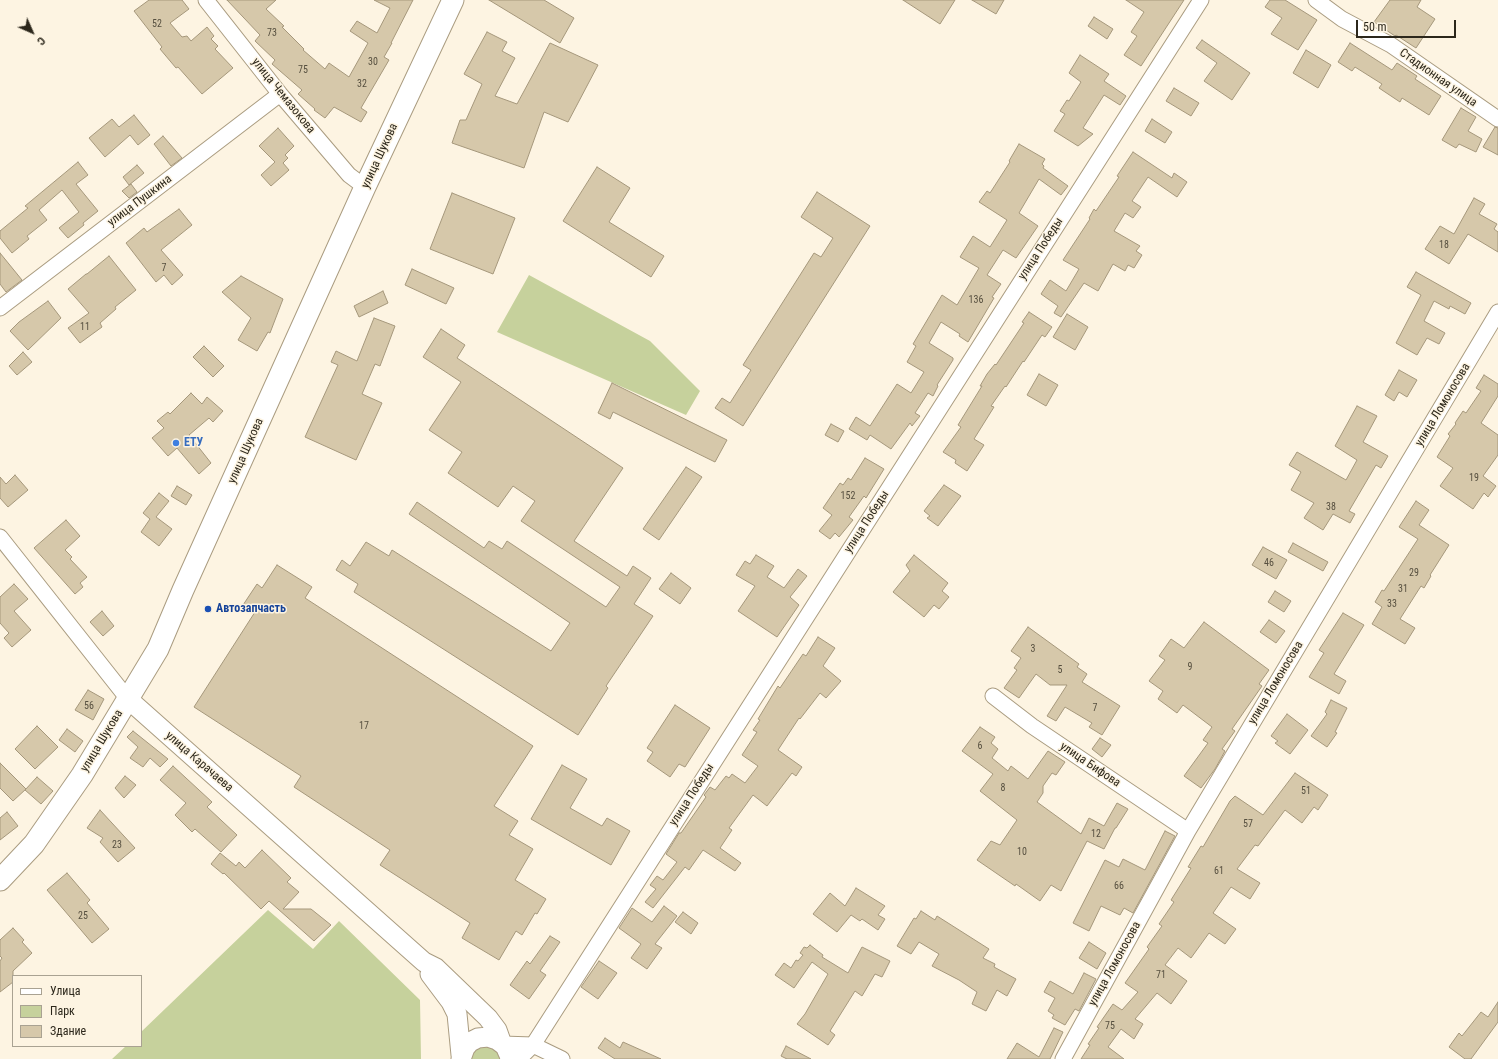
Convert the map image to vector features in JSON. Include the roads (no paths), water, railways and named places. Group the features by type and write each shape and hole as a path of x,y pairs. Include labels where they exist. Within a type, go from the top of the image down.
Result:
{"main road":[{"name":"улица Шукова","path":"0,880 34,844 82,775 158,649 365,187 453,0"}],"street":[{"name":"улица Чемазокова","path":"206,0 280,94 349,174 365,187"},
{"name":"улица Победы","path":"519,1059 533,1045 1201,0"},
{"name":"Стадионная улица","path":"1316,0 1342,19 1391,46 1498,119"},
{"name":"улица Пушкина","path":"0,308 280,94"},
{"name":"улица Ломоносова","path":"1063,1059 1188,831 1498,312"},
{"name":"улица Карачаева","path":"0,537 128,699 424,962"},
{"name":"улица Бифова","path":"993,696 1032,726 1188,831"},
{"path":"424,962 436,968 488,1018 497,1030 506,1051"},
{"path":"424,962 433,978 451,1002 457,1014 461,1057"},
{"path":"461,1057 465,1048 470,1042 478,1038 488,1037 497,1040 506,1051"},
{"path":"506,1051 533,1045 562,1059"}],"place":[{"name":"ЕТУ","path":"176,443"},
{"name":"Автозапчасть","path":"208,609"}]}
